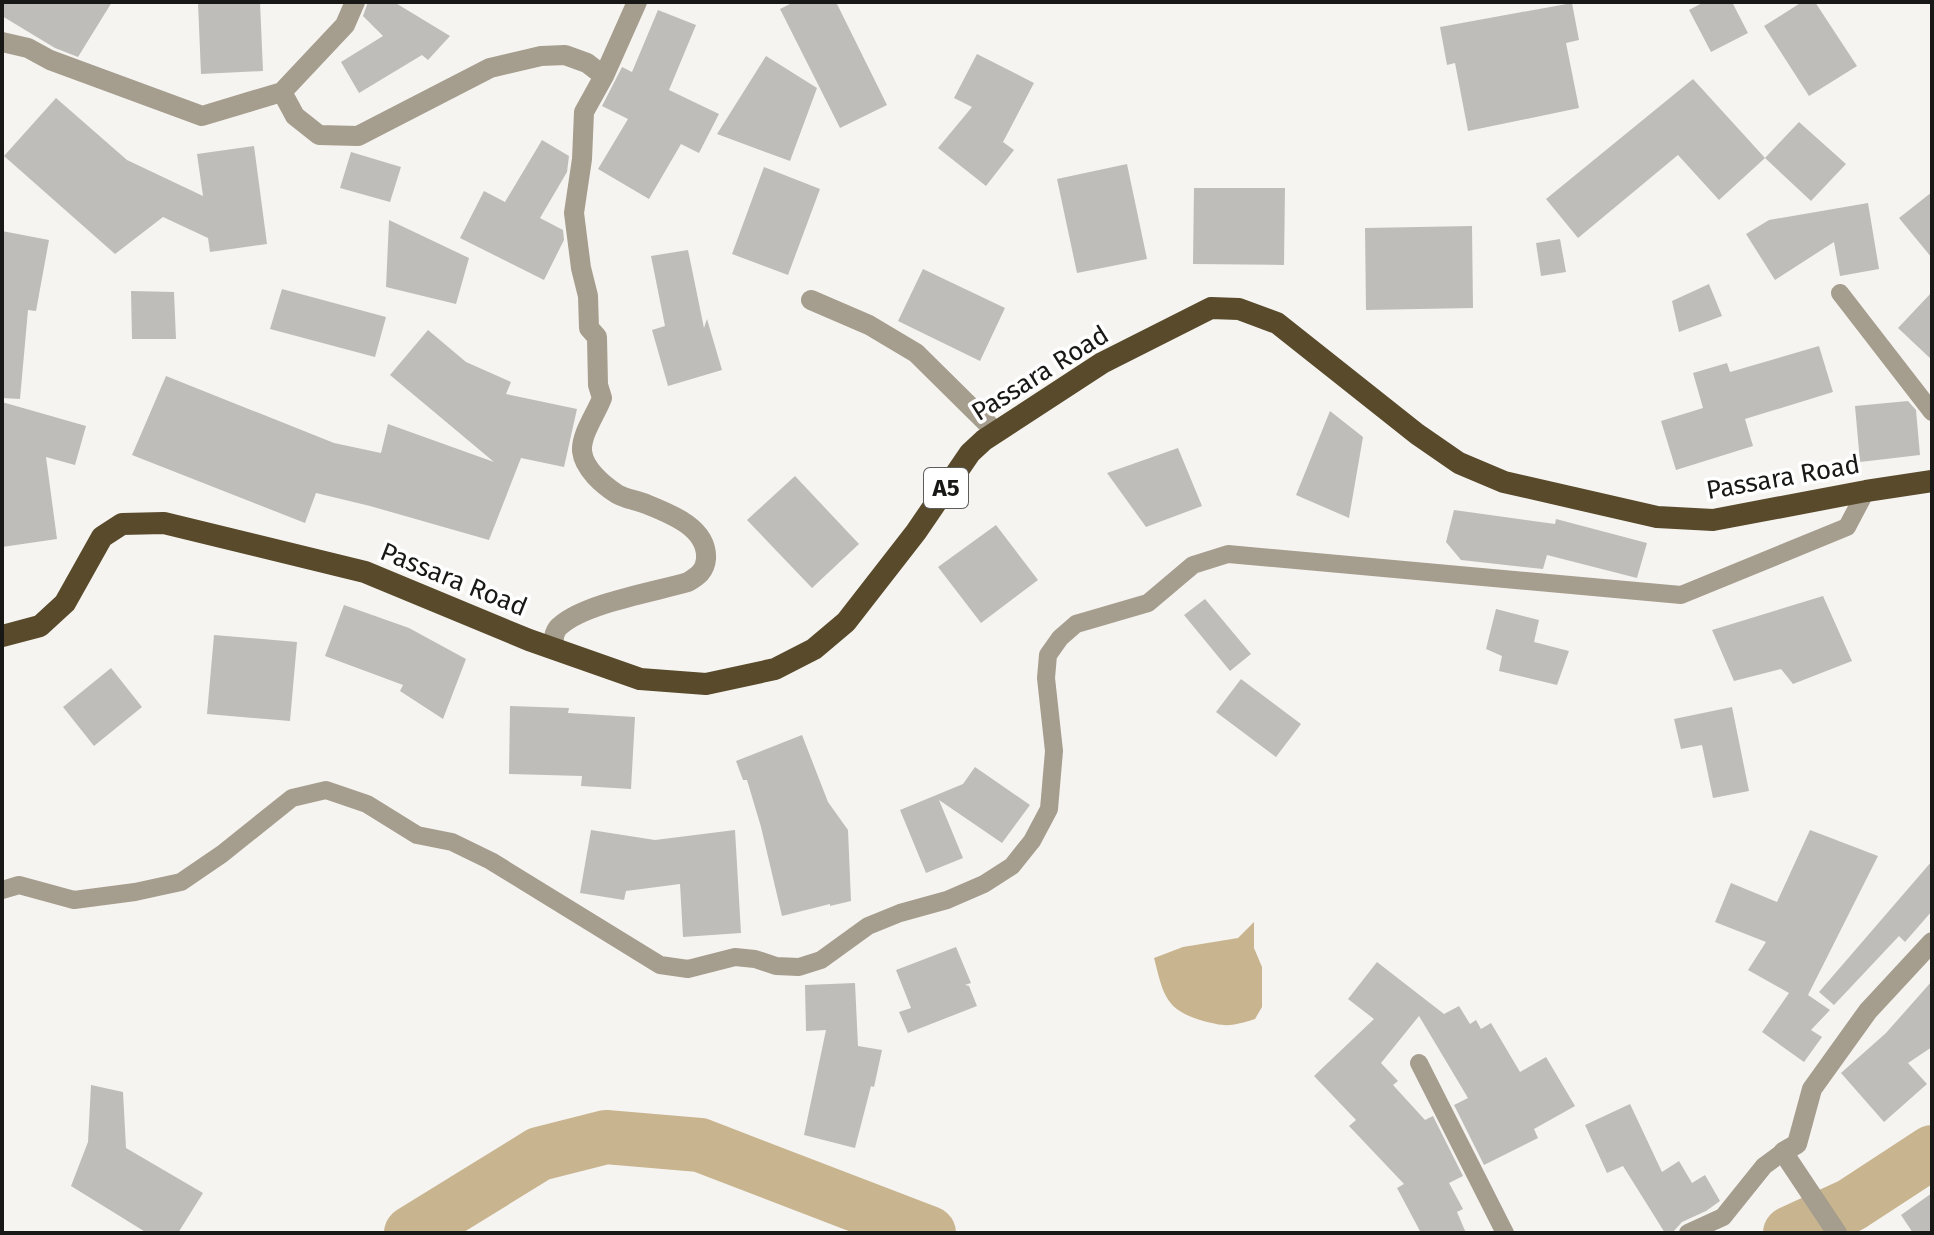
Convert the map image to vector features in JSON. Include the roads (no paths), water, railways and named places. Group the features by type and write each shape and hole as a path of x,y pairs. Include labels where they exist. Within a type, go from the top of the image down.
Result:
{"highway":[{"name":"Passara Road","path":"2,636 40,626 65,603 102,537 122,524 164,523 365,572 553,648 640,679 706,684 775,669 814,649 846,622 916,532 970,453 996,432 1102,363 1211,308 1239,309 1277,323 1417,434 1459,463 1504,482 1657,517 1713,520 1932,481"}],"street":[{"path":"2,42 28,48 50,60 202,116 282,92 345,25 355,2"},
{"path":"553,648 554,633 560,625 584,612 688,582 705,567 706,551 702,538 690,525 646,503 619,496 590,470 582,451 585,436 602,398 598,385 597,337 589,328 588,296 574,213 582,159 584,112 637,2"},
{"path":"282,92 295,116 319,135 358,136 490,68 541,56 565,55 587,63 604,76"},
{"path":"811,300 869,325 916,353 996,432"},
{"path":"1837,1233 1783,1152 1797,1144 1812,1089 1868,1011 1932,942"}],"lane":[{"path":"1840,293 1932,412"},
{"path":"2,890 19,885 74,900 181,882 222,854 292,798 326,790 367,804 417,835 452,842 491,861 660,965 688,969 735,957 776,966 799,967 821,960 868,926 984,884 1012,866 1032,841 1049,809 1054,751 1046,678 1048,655 1060,638 1076,624 1148,603 1193,565 1228,554 1681,595 1847,527 1866,491"},
{"path":"1419,1063 1505,1233"},
{"path":"1688,1233 1723,1217 1764,1166 1783,1152"}],"waterway":[{"path":"411,1233 539,1154 606,1137 700,1145 929,1233"},
{"path":"1790,1233 1851,1205 1932,1152"}]}
